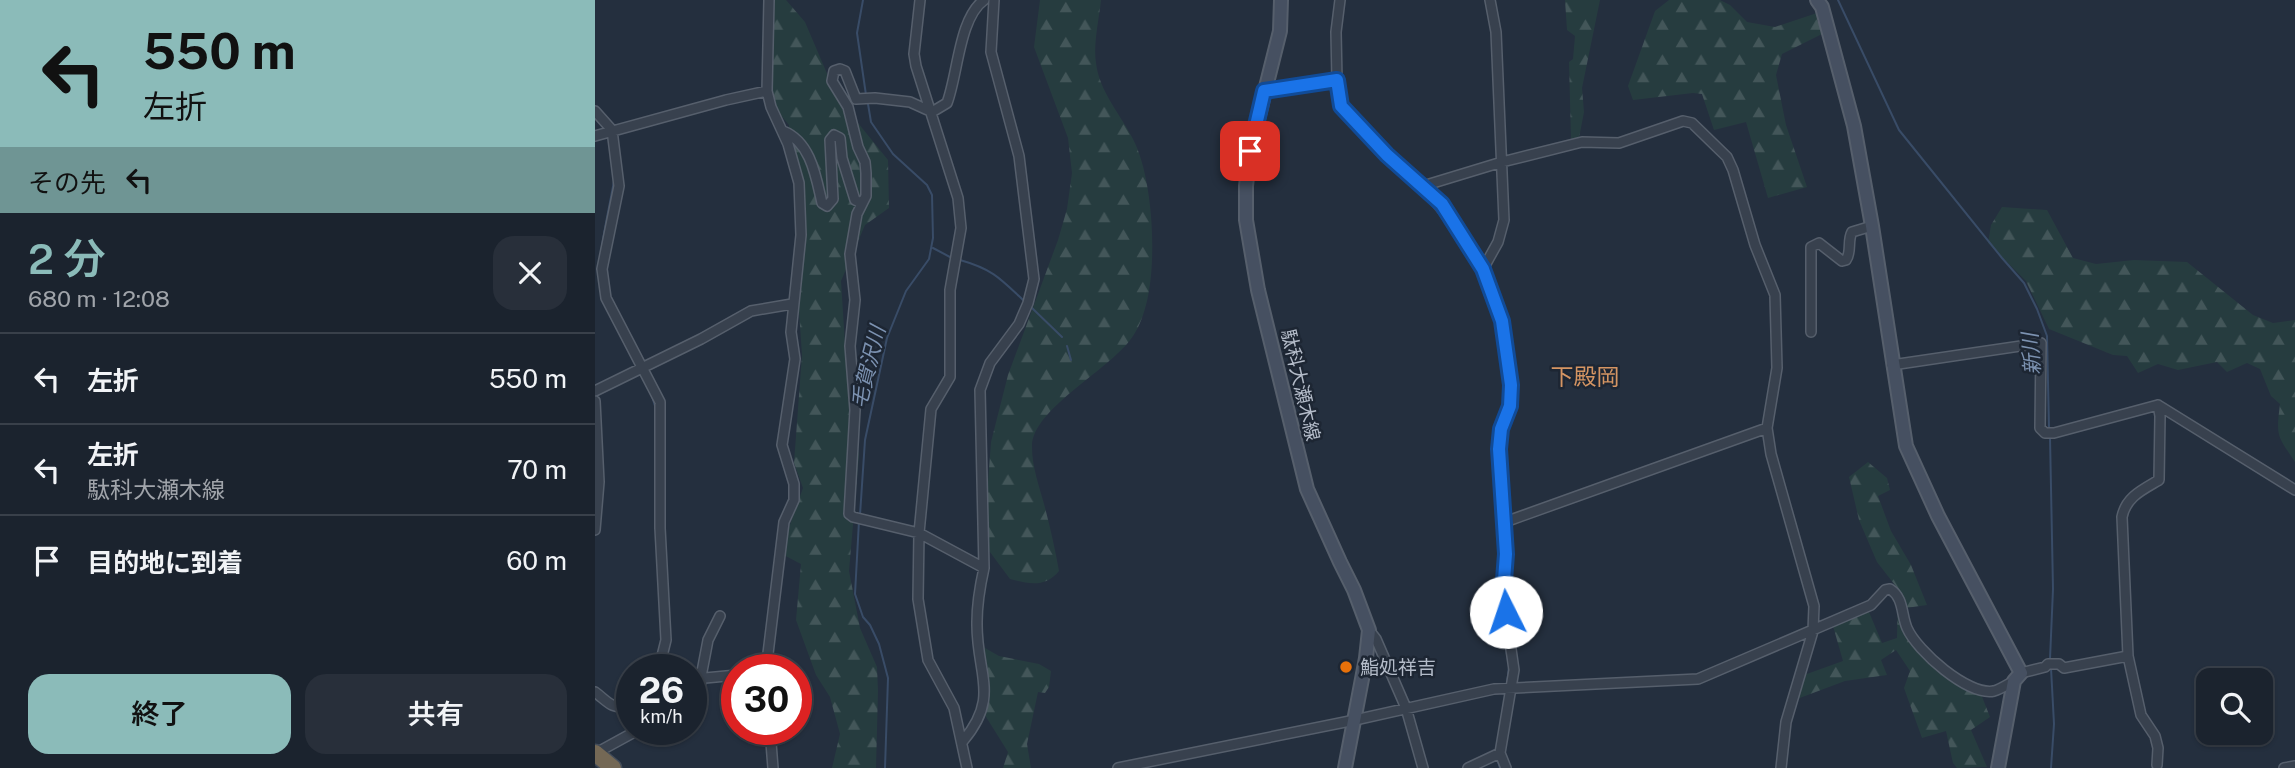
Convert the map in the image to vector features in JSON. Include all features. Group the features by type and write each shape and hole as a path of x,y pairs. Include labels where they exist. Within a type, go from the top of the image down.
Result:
{"highway":[{"path":"595,753 613,768"}],"street":[{"path":"768,654 784,522 794,500 794,484 782,445 795,359 791,332 792,304 801,236 799,183 783,131 767,92 769,0"},
{"path":"920,0 914,54 916,66 958,198 961,228 950,290 950,377 930,409 919,533 918,599 928,660 954,708 967,768"},
{"path":"932,112 947,103 969,21 976,7 984,0"},
{"path":"963,741 976,726 983,712 985,697 977,622 983,568 980,390 990,363 1019,324 1034,279 1019,156 991,52 994,0"},
{"name":"駄科大瀬木線","path":"1281,0 1280,31 1252,141 1246,186 1246,220 1258,290 1307,489 1355,590 1369,630 1345,768"},
{"path":"1340,0 1336,32 1337,80 1341,106 1387,155 1442,204 1483,269 1502,321 1511,385 1510,406 1501,429 1499,449 1506,554 1503,593 1514,670 1497,754 1506,768"},
{"path":"1483,269 1503,230 1496,32 1490,0"},
{"path":"1817,0 1822,8 1854,126 1906,446 1911,462 2018,677 1998,768"},
{"path":"932,112 910,102 856,99 852,96 849,78 845,72 840,69 834,71 832,81 848,107 858,147 865,162 866,196 860,204 850,254 855,300 849,346 855,410 849,514 919,533 983,568"},
{"path":"1264,91 1337,80"},
{"path":"595,136 767,92"},
{"path":"595,111 612,131 619,186 602,269 606,298 660,402 660,528 666,640 662,654"},
{"path":"1423,186 1582,142 1619,143 1682,121 1692,122 1727,157 1755,245 1775,295 1777,368 1767,428 1771,454 1814,606 1813,631 1786,722 1781,768"},
{"path":"783,131 792,135 813,163 822,203 827,206 833,199 830,140 837,135 855,200 860,204"},
{"path":"1811,332 1811,247 1819,243 1842,261 1846,261 1852,232 1872,226"},
{"path":"595,391 751,311 792,304"},
{"path":"1892,365 2041,343 2040,428 2050,433 2158,405 2295,490"},
{"path":"595,401 599,482 595,530"},
{"path":"2157,767 2158,748 2155,736 2141,715 2128,656 2122,517 2124,506 2133,496 2159,480 2158,405"},
{"path":"1505,522 1767,428"},
{"path":"1118,768 1494,689 1698,679 1871,605 1885,590 1890,589 1900,600 1907,628 1919,647 1952,674 1975,687 1992,691 2052,664 2064,667 2128,656"},
{"path":"704,654 720,616"},
{"path":"1369,630 1376,639 1406,708 1423,768"},
{"path":"595,692 616,707"},
{"path":"595,753 616,742"},
{"path":"771,745 773,768"},
{"path":"1468,768 1497,754"},
{"path":"2284,768 2295,766"}],"green space":[{"path":"766,0 786,0 805,22 837,97 888,160 889,208 865,225 841,281 848,391 859,455 849,571 860,628 877,667 876,768 832,768 840,734 830,697 816,675 812,654 808,654 796,620 801,564 780,553 803,488 794,463 802,355 798,297 803,199 796,155 788,144 789,125 774,107 764,66"},
{"path":"1040,0 1101,0 1095,48 1096,63 1101,83 1140,155 1149,196 1152,263 1147,301 1135,332 1123,349 1044,418 1035,433 1033,462 1059,571 1048,580 1036,583 1010,579 987,548 986,508 991,442 1008,375 1058,240 1067,209 1072,173 1068,138 1034,47"},
{"path":"1565,0 1600,0 1582,88 1584,112 1579,138 1571,139 1569,62 1573,59 1575,36 1567,30"},
{"path":"1669,0 1720,0 1730,5 1747,22 1775,27 1817,13 1822,34 1782,54 1776,75 1786,125 1807,187 1768,198 1746,122 1714,130 1702,94 1633,100 1628,86 1655,11"},
{"path":"2002,207 2047,210 2073,258 2096,264 2134,260 2187,262 2253,315 2273,323 2295,320 2295,462 2279,435 2280,404 2271,396 2260,369 2247,363 2227,372 2217,362 2178,370 2158,364 2138,373 2127,356 2113,355 2049,329 2026,281 1988,243 1991,225"},
{"path":"1868,462 1887,478 1890,490 1878,496 1891,531 1911,565 1927,605 1906,608 1909,642 1943,674 1981,694 1990,717 1971,730 1987,767 1957,768 1953,763 1946,731 1922,738 1904,688 1910,671 1896,650 1881,660 1887,675 1845,681 1797,699 1804,675 1843,661 1833,626 1869,612 1882,643 1897,638 1898,589 1877,562 1859,520 1849,477"},
{"path":"978,644 999,656 1039,664 1051,671 1049,687 1045,693 1038,692 1027,744 1031,768 1003,768 1008,752 983,712"}],"waterway":[{"name":"毛賀沢川","path":"863,0 857,33 866,95"},
{"name":"新川","path":"1838,0 1899,130 2024,283 2037,309 2047,336 2049,428"},
{"path":"1335,92 1337,104"},
{"name":"毛賀沢川","path":"860,515 865,440 887,338 906,291 929,259 933,238 932,195 927,185 893,154 871,122 868,104"},
{"path":"602,296 601,254 614,181"},
{"path":"1418,188 1457,236 1483,281"},
{"path":"933,248 950,257"},
{"path":"960,260 995,275 1023,300"},
{"path":"1031,307 1062,337"},
{"path":"1493,309 1500,334"},
{"path":"1067,346 1071,360"},
{"path":"652,396 656,432"},
{"name":"新川","path":"2050,437 2053,589 2050,659"},
{"path":"1498,494 1499,520"},
{"name":"毛賀沢川","path":"859,521 855,594 863,617 879,644 888,678 885,768"},
{"path":"1502,553 1497,592 1507,655"},
{"path":"1507,683 1509,667"},
{"name":"新川","path":"2051,668 2054,724 2051,768"},
{"path":"1497,759 1500,768"}],"place":[{"name":"鮨処祥吉","path":"1346,667"}],"district":[{"name":"下殿岡","path":"1585,376"}],"route":[{"path":"1250,151 1264,91 1337,80 1341,106 1387,155 1442,204 1483,269 1502,321 1511,385 1510,406 1501,429 1499,449 1505,522 1503,593 1506,612"}]}
